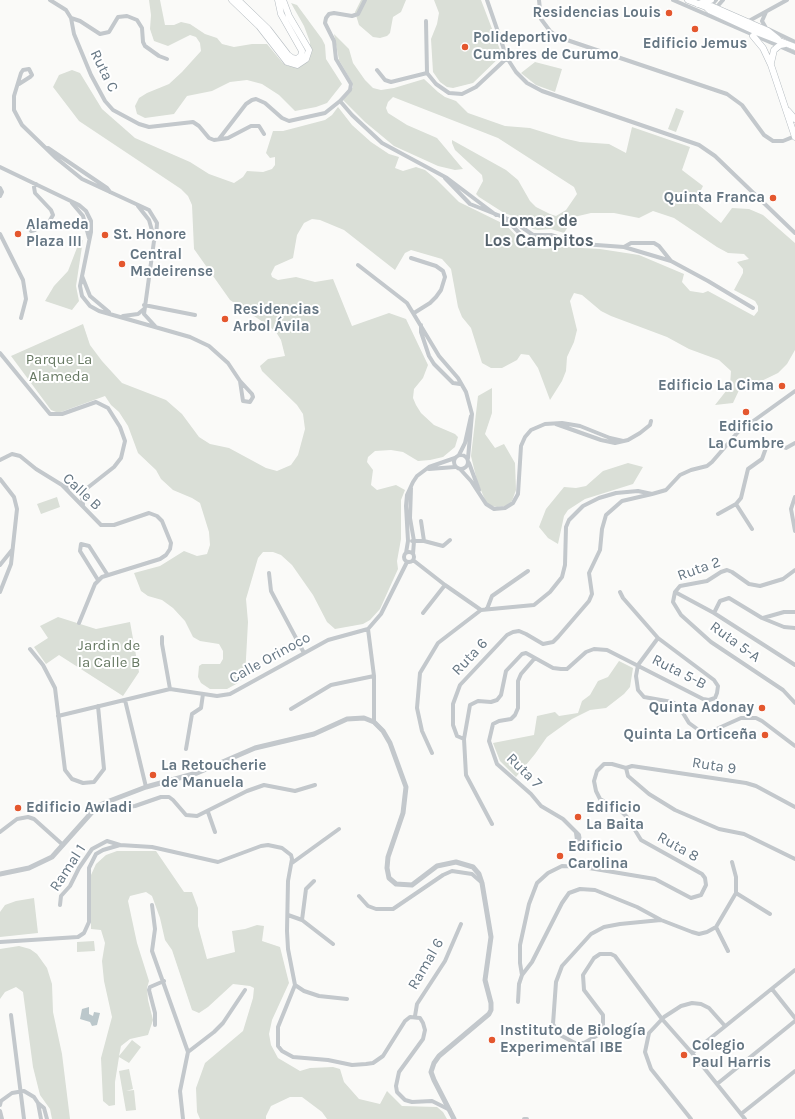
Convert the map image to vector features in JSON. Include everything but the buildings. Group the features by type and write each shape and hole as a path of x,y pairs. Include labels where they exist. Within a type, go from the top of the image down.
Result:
{"main road":[{"path":"232,0 259,26 288,62 297,65 306,59 309,50 289,16 283,0"},
{"path":"238,0 268,29 288,55 297,59 301,56 302,51 281,14 278,0"},
{"path":"688,0 710,8 748,29 795,47"},
{"path":"748,29 762,48 771,65 795,136"},
{"path":"748,29 768,30 786,44"},
{"path":"771,65 773,52 777,46 786,44"},
{"path":"784,102 790,114 795,119"}],"street":[{"path":"51,0 66,10 71,18 80,21 100,34 109,32 118,17 127,16 137,20 142,28 142,42 145,46 159,56 167,59"},
{"path":"218,140 246,104 252,100 265,103 282,118 289,121 325,113 340,101 350,90 350,84 336,59 334,41 325,23 326,18 329,14 334,13 352,16 358,14 365,0"},
{"path":"487,0 507,58 521,78 534,87 681,137 703,147 716,156 795,233"},
{"path":"539,0 541,20 550,31 558,37 727,94 742,105 764,135 773,141 778,142 795,136"},
{"path":"673,0 710,8 723,0"},
{"path":"710,8 716,0"},
{"path":"787,0 766,12 748,29 777,46 795,53"},
{"path":"766,12 762,22 768,30 795,42"},
{"name":"Ruta C","path":"71,18 74,34 91,75 105,101 113,110 139,124 150,127 193,122 200,126 209,138 218,140"},
{"path":"426,21 427,72 443,90 455,95 462,94 476,87 507,58"},
{"path":"377,70 385,80 391,82 427,72"},
{"path":"19,84 14,100 16,115 22,124 56,158 75,174 138,206 150,210 155,218 157,227 144,314 146,318 156,327"},
{"path":"340,101 352,115 382,143 417,160 443,176 496,215 513,221 533,235 555,236 575,243"},
{"path":"218,140 228,138 251,126 259,126 264,134"},
{"path":"47,148 107,188 111,193"},
{"path":"0,168 36,184 72,203 82,206 92,225 80,286 85,300 94,308 198,340 216,351 228,363 240,381 252,394 253,398 250,402 244,401 240,381"},
{"path":"75,174 78,170"},
{"path":"36,184 34,187 35,192 51,210 53,215 49,222 36,226"},
{"path":"0,188 2,192 0,196"},
{"path":"72,203 83,216 89,238"},
{"path":"138,206 149,220 154,242"},
{"path":"83,216 88,216"},
{"path":"149,220 155,218"},
{"path":"506,219 522,237 531,243 540,245 575,243 624,247 670,262 753,308"},
{"path":"0,234 23,280 26,298 21,318"},
{"path":"553,245 556,241 555,236"},
{"path":"624,247 635,243 654,243 664,251 670,262"},
{"path":"633,249 635,243"},
{"path":"658,258 664,251"},
{"path":"411,258 436,266 443,271 445,277 441,290 415,314"},
{"path":"358,265 406,303 415,314 439,356 458,378 460,384 470,399 472,414 468,460 465,468 460,469"},
{"path":"82,275 90,296 109,313"},
{"path":"85,300 90,296"},
{"path":"144,307 195,315"},
{"path":"116,315 138,314 144,307"},
{"path":"421,325 421,332 432,361 453,383 460,384"},
{"path":"0,353 50,414 62,414 96,402 104,405 111,412 124,435 125,445 123,453 114,467 86,489 82,499 86,509"},
{"path":"432,361 439,356"},
{"path":"432,753 422,732 418,714 417,696 420,673 438,643 481,610 487,608 534,605 550,592 562,577 566,527 569,520 583,506 591,501 616,493 638,491 652,494 671,487 680,475 707,466 738,432 795,391"},
{"path":"472,414 465,443 454,463 471,481 480,497 486,504 494,509 505,508 513,503 520,489 521,451 524,440 531,430 546,424 562,423 587,429 610,438 623,441"},
{"path":"556,424 609,442 623,441 640,433 650,425 651,422"},
{"path":"585,434 587,429"},
{"path":"718,514 736,504 744,492 748,469 762,459 767,445 773,443 786,448 795,443"},
{"name":"Calle B","path":"0,460 7,455 16,454 36,469 62,485 97,522 105,526 152,513 160,518 171,543 169,552 160,559 107,574 98,580"},
{"path":"407,562 404,559 408,541 406,506 408,495 417,476 426,469 457,456 464,455 468,460 480,497"},
{"path":"426,469 456,466"},
{"path":"0,479 17,503 11,564 0,592"},
{"path":"62,485 75,489 86,489"},
{"path":"411,488 410,518 414,541 413,560"},
{"name":"Ruta 6","path":"464,739 457,736 452,719 453,704 460,685 507,635 513,632 519,631 543,644 553,642 558,638 589,601 592,594 589,574 600,550 602,529 606,515 622,501 652,494"},
{"path":"795,497 790,509 795,531"},
{"path":"736,504 752,529"},
{"path":"406,506 409,505 411,507"},
{"path":"421,521 424,541"},
{"path":"408,541 424,541 443,546 450,540"},
{"path":"80,623 98,580 80,551 81,544 89,546 107,574"},
{"path":"0,566 12,550"},
{"path":"406,553 410,552 413,554"},
{"path":"3,561 9,560 11,564"},
{"path":"413,560 481,610"},
{"path":"374,722 374,676 368,629 381,614 407,562 413,560"},
{"name":"Ruta 2","path":"675,592 680,586 707,581 727,570 749,584 760,586 783,579 795,570"},
{"path":"487,608 492,596 528,571"},
{"path":"269,573 271,591 304,653"},
{"path":"423,613 445,585"},
{"path":"620,592 622,598 658,638 638,665 635,682 638,690 644,697 672,702 678,706 694,728 706,732 712,731 741,718 756,718 762,720 795,746"},
{"path":"675,592 714,613 795,665"},
{"name":"Ruta 5-A","path":"675,592 673,602 686,619 711,642 783,690 795,703"},
{"path":"714,613 720,601 729,598 762,618 784,626 795,628"},
{"path":"762,618 784,612 795,612"},
{"name":"Calle Orinoco","path":"58,716 170,689 221,696 230,694 334,637 368,629"},
{"path":"162,637 170,689"},
{"name":"Ruta 5-B","path":"638,665 703,699 709,700 715,698 718,686 714,680 658,638"},
{"path":"30,649 43,665 55,688 64,770 76,782 94,782 99,778 104,769 98,706"},
{"path":"492,824 466,775 464,739 470,706 478,701 491,702 497,700 501,695 506,672 518,656 526,654 554,668 561,669 567,668 586,652 601,649 607,650 638,665"},
{"name":"Ruta 7","path":"535,658 524,669 518,681 518,708 515,715 510,719 493,724 489,741 497,764 531,794 541,806 564,819 576,833"},
{"path":"291,709 331,685 374,676"},
{"path":"186,749 192,714 201,708 203,694"},
{"path":"125,700 146,787"},
{"path":"0,874 29,868 44,863 52,857 100,805 146,787 196,773 255,748 314,734 346,719 364,718 374,722 383,731 390,743 406,787 403,813 388,857 387,868 389,878 396,884 412,885 437,866 456,862 472,867 479,874 482,884 491,937 485,980 491,1003 491,1010 489,1014 434,1063 432,1076 454,1119"},
{"name":"Ruta 8","path":"518,1002 519,984 522,975 520,945 529,904 537,884 548,873 562,866 583,867 655,879 691,898 701,895 706,885 705,878 702,874 641,840 628,817 621,811 600,799 596,792 594,781 597,771 604,764 612,764 626,768 628,776 649,794 675,810 719,829 744,834 795,859"},
{"name":"Ruta 9","path":"626,768 632,766 746,783 756,786 795,807"},
{"path":"93,811 135,806 161,797 169,797 186,815 197,816 208,812 247,791 264,785 295,791 315,785"},
{"path":"208,812 215,832"},
{"path":"0,832 17,819 28,817 34,819 63,845"},
{"path":"340,829 292,863 288,881 288,949 295,985 280,1020 276,1034 278,1046 287,1055 293,1057 328,1060 352,1065 373,1063 387,1051 405,1021 415,1016 420,1018 423,1023 425,1030 423,1039 399,1072 396,1086 397,1092 405,1100 412,1102 432,1101 450,1110"},
{"name":"Ramal 1","path":"60,905 62,896 70,886 79,868 92,849 107,841 120,845 152,846 218,862 232,858 253,848 268,845 276,846 287,851 291,855 292,863"},
{"path":"0,942 78,936 84,933 89,922 88,877 92,860 103,850 120,845"},
{"path":"522,975 532,962 562,903 570,893 580,889 595,890 637,907 662,920 698,934 707,932 716,926 736,893 736,877 732,862"},
{"path":"359,896 368,906 376,909 393,909 443,875 452,871 472,874 482,884"},
{"path":"302,920 306,889 314,881"},
{"path":"736,893 770,914"},
{"path":"152,905 155,924 152,950 188,1052 180,1091 183,1119"},
{"path":"288,916 302,920 333,944"},
{"path":"662,920 604,927 591,934 562,966 556,982 554,1024 560,1035 575,1043 584,1044 598,1035 603,1026 603,1015 584,990 583,975 594,958 606,953 615,956 662,1019 692,1053 745,1119"},
{"name":"Ramal 6","path":"415,1016 417,1004 445,961 461,924"},
{"path":"716,926 728,951"},
{"path":"692,1053 795,970"},
{"path":"155,1025 155,1013 149,990 150,987 164,982"},
{"path":"295,985 315,995 347,999"},
{"path":"717,1084 795,1020 772,989"},
{"path":"188,1052 223,1023 245,990"},
{"path":"691,1119 651,1068 645,1052 649,1033 662,1019 681,1006 692,1003 702,1004 709,1008 725,1026"},
{"path":"11,1015 24,1119"},
{"path":"741,1114 795,1071"},
{"path":"0,1105 1,1101 5,1097 20,1090 34,1097 44,1108 47,1119"},
{"path":"38,1103 42,1119"},
{"path":"0,1111 2,1119"}],"green space":[{"path":"149,0 160,0 165,25 174,25 181,22 190,24 205,34 217,38 222,44 234,47 252,44 267,44 282,62 288,66 298,66 310,47 310,42 304,26 291,3 297,5 322,39 325,45 326,59 342,84 327,103 316,107 295,111 279,95 262,84 247,80 230,82 212,91 187,96 174,114 145,118 137,114 135,106 139,98 169,84 201,51 200,43 196,37 190,35 168,46 154,41 150,29 151,15"},
{"path":"361,0 406,0 401,12 393,17 390,33 387,36 380,38 373,37 359,25 355,12"},
{"name":"Polideportivo Cumbres de Curumo","path":"434,0 481,0 502,55 473,83 453,88 447,87 440,82 433,72 431,39 437,24 439,13"},
{"name":"Parque La Alameda","path":"334,34 349,49 353,63 365,80 373,88 381,90 394,88 424,79 445,97 456,101 468,113 505,126 530,128 580,142 609,144 626,153 632,127 690,147 682,170 703,186 695,202 721,223 732,208 749,209 763,215 795,243 795,350 787,364 778,373 745,389 741,386 733,403 715,405 730,386 731,371 719,360 689,349 667,337 611,316 601,311 582,295 574,293 570,301 577,330 574,342 567,357 566,371 562,381 550,400 538,368 529,355 521,354 517,360 502,368 491,368 482,363 471,328 462,317 458,307 451,269 442,259 411,250 405,253 395,270 344,230 320,220 312,219 304,223 297,235 293,258 275,266 271,274 272,277 278,280 296,277 315,282 333,279 352,326 389,313 406,319 428,365 423,378 414,389 413,398 416,405 421,413 434,425 455,434 458,437 455,447 443,457 430,460 418,461 403,452 391,450 375,451 368,457 367,462 373,470 371,485 377,490 396,485 405,490 401,500 401,539 397,561 398,569 380,609 370,620 363,624 335,629 327,622 313,595 292,565 281,555 273,552 263,552 258,558 246,599 248,622 245,677 227,689 210,689 201,683 198,677 199,666 202,664 220,664 223,659 223,651 219,644 200,641 193,637 185,621 173,608 162,600 148,596 141,591 134,573 160,566 184,551 197,556 207,554 210,545 209,532 200,503 173,490 161,479 156,470 138,453 128,426 119,412 111,405 105,396 61,412 51,410 11,356 83,324 90,345 122,383 166,400 182,414 199,437 210,444 229,448 266,468 277,471 291,465 298,455 305,429 303,414 297,405 262,371 260,366 268,359 285,356 281,340 276,332 230,300 194,249 192,205 188,196 181,189 79,121 53,87 59,75 72,70 80,73 102,109 135,138 190,162 209,174 234,183 243,177 247,171 263,172 272,169 275,165 275,157 270,158 266,153 273,131 283,131 325,120 332,115 338,107 352,125 371,142 389,154 399,157 395,168 403,171 416,167 425,170 459,202 506,225 519,239 530,246 543,249 564,247 600,249 639,255 684,274 682,282 690,291 703,293 708,291 754,316 758,311 758,306 755,301 734,290 743,273 743,269 737,262 749,259 744,254 728,253 717,247 674,218 653,211 639,218 614,213 591,213 574,217 564,233 551,229 533,229 516,217 504,213 479,197 476,194 483,181 482,175 455,150 452,140 506,170 518,180 530,201 536,207 550,214 556,216 566,210 577,194 574,187 498,138 393,97 388,102 386,108 388,113 407,125 437,138 463,169 455,170 438,166 394,146 365,122 343,100 353,87 353,84 339,60"},
{"path":"535,62 562,69 555,92 536,85 521,73"},
{"path":"676,108 684,111 676,132 668,129"},
{"path":"80,240 83,240 76,286 79,301 72,310 45,301 54,286 68,271"},
{"path":"492,388 492,413 485,434 495,448 504,444 515,463 516,490 512,501 506,506 497,507 491,506 486,502 477,481 471,456 478,396"},
{"path":"628,463 643,467 633,484 585,499 568,510 564,516 558,544 548,538 539,527 546,509 564,487 576,488 586,486 603,471"},
{"path":"57,497 60,507 41,514 37,504"},
{"name":"Jardin de la Calle B","path":"58,617 96,629 130,622 139,672 123,696 59,655 46,664 34,647 48,638 40,626"},
{"path":"619,661 633,668 630,687 624,694 606,708 590,710 572,719 547,737 516,777 500,761 493,743 534,735 537,716 555,712 559,716 578,713 582,701 590,695 598,681 608,677"},
{"path":"117,851 156,851 184,892 192,892 198,908 198,926 207,959 235,952 232,931 257,925 264,926 262,941 280,947 289,983 272,1020 269,1034 271,1045 278,1058 300,1071 310,1068 333,1067 340,1069 344,1082 359,1099 380,1104 387,1091 402,1106 437,1107 443,1112 447,1119 327,1119 322,1112 302,1097 290,1097 271,1106 266,1119 200,1119 197,1112 196,1088 205,1063 243,1031 253,998 254,988 250,986 233,984 208,1007 199,1013 192,1010 172,950 165,940 160,918 152,896 146,892 130,896 128,901 137,943 149,981 147,988 148,1000 153,1020 148,1035 130,1039 121,1046 119,1056 132,1040 141,1047 129,1063 119,1057 115,1082 115,1105 109,1106 103,1101 101,1058 112,1017 104,981 102,961 105,943 101,930 91,929 91,875 96,864 106,855"},
{"path":"34,898 38,933 0,937 0,912 5,905 16,901"},
{"path":"94,941 95,951 77,952 77,942"},
{"path":"19,946 30,949 37,954 47,968 52,984 53,1012 62,1054 70,1119 52,1119 50,1109 40,1095 33,1067 23,992 16,987 5,992 0,999 0,949"},
{"path":"129,1069 133,1089 126,1091 134,1090 136,1110 126,1111 119,1071"}],"shaded area":[{"path":"89,1007 89,1014 93,1016 94,1012 100,1013 97,1025 92,1026 90,1022 80,1019 82,1009"}],"place":[{"name":"Residencias Louis","path":"669,13"},
{"name":"Edificio Jemus","path":"695,29"},
{"name":"Polideportivo Cumbres de Curumo","path":"465,47"},
{"name":"Quinta Franca","path":"773,198"},
{"name":"Alameda Plaza III","path":"18,234"},
{"name":"St. Honore","path":"105,235"},
{"name":"Central Madeirense","path":"122,264"},
{"name":"Residencias Arbol Ávila","path":"225,319"},
{"name":"Edificio La Cima","path":"782,386"},
{"name":"Edificio La Cumbre","path":"746,412"},
{"name":"Quinta Adonay","path":"762,708"},
{"name":"Quinta La Orticeña","path":"765,735"},
{"name":"La Retoucherie de Manuela","path":"153,775"},
{"name":"Edificio Awladi","path":"18,808"},
{"name":"Edificio La Baita","path":"578,817"},
{"name":"Edificio Carolina","path":"560,856"},
{"name":"Instituto de Biología Experimental IBE","path":"492,1040"},
{"name":"Colegio Paul Harris","path":"684,1055"}],"district":[{"name":"Lomas de Los Campitos","path":"539,231"}]}
